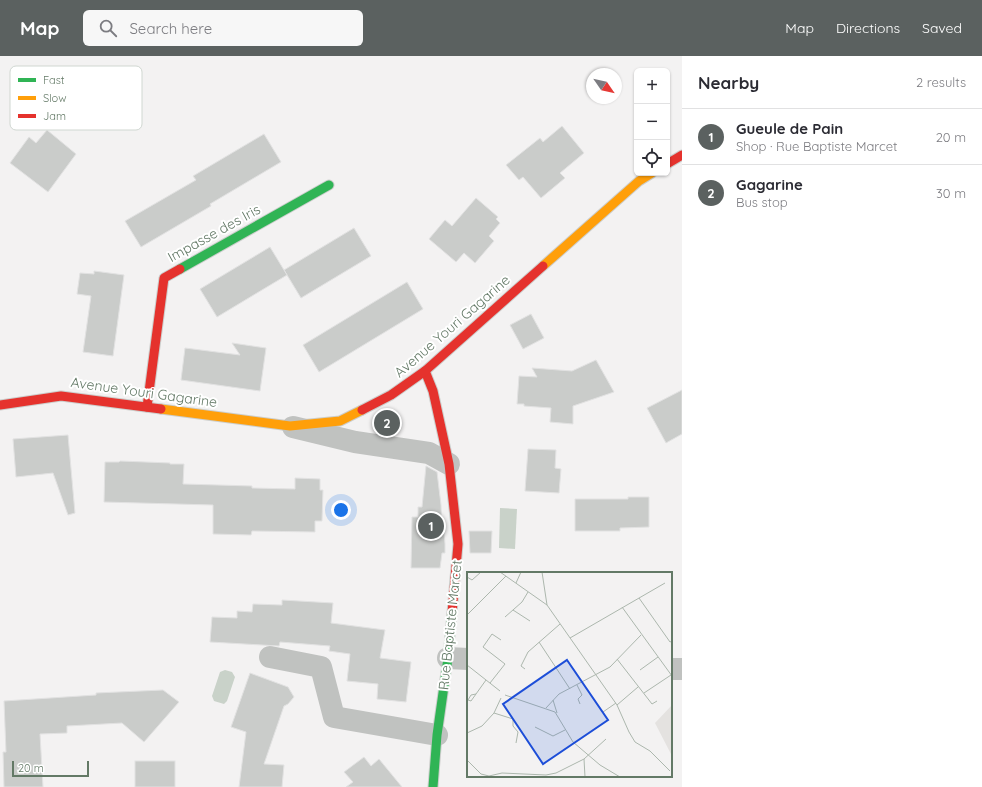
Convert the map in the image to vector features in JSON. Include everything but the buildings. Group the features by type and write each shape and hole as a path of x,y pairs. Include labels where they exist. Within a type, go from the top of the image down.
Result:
{"street":[{"path":"670,162 682,155"},
{"name":"Avenue Youri Gagarine","path":"0,405 61,396 290,426 340,421 392,395 425,371 639,180 646,176"},
{"name":"Impasse des Iris","path":"147,407 164,278 329,185"},
{"name":"Rue Baptiste Marcet","path":"425,371 432,391 449,464 458,544 458,658 437,736 433,787"},
{"path":"290,426 355,442 429,453 449,464"},
{"path":"270,657 321,667 334,716 437,736"}],"shaded area":[{"path":"500,508 517,509 515,549 499,548"},
{"path":"225,670 232,672 235,677 227,701 224,704 214,701 212,696 220,672"}],"traffic: fast":[{"path":"180,269 329,185"},
{"path":"433,787 437,735 448,658 452,613"}],"traffic: slow":[{"path":"543,266 639,181 647,176"},
{"path":"161,409 290,426 340,421 362,410"}],"traffic: jam":[{"path":"670,162 682,155"},
{"path":"362,410 391,395 425,371 543,266"},
{"path":"147,407 164,278 180,269"},
{"path":"425,371 433,391 449,464 458,544 452,613"},
{"path":"0,405 61,396 161,409"}],"place":[{"name":"Gagarine","path":"387,423"},
{"name":"Gueule de Pain","path":"431,526"}]}
